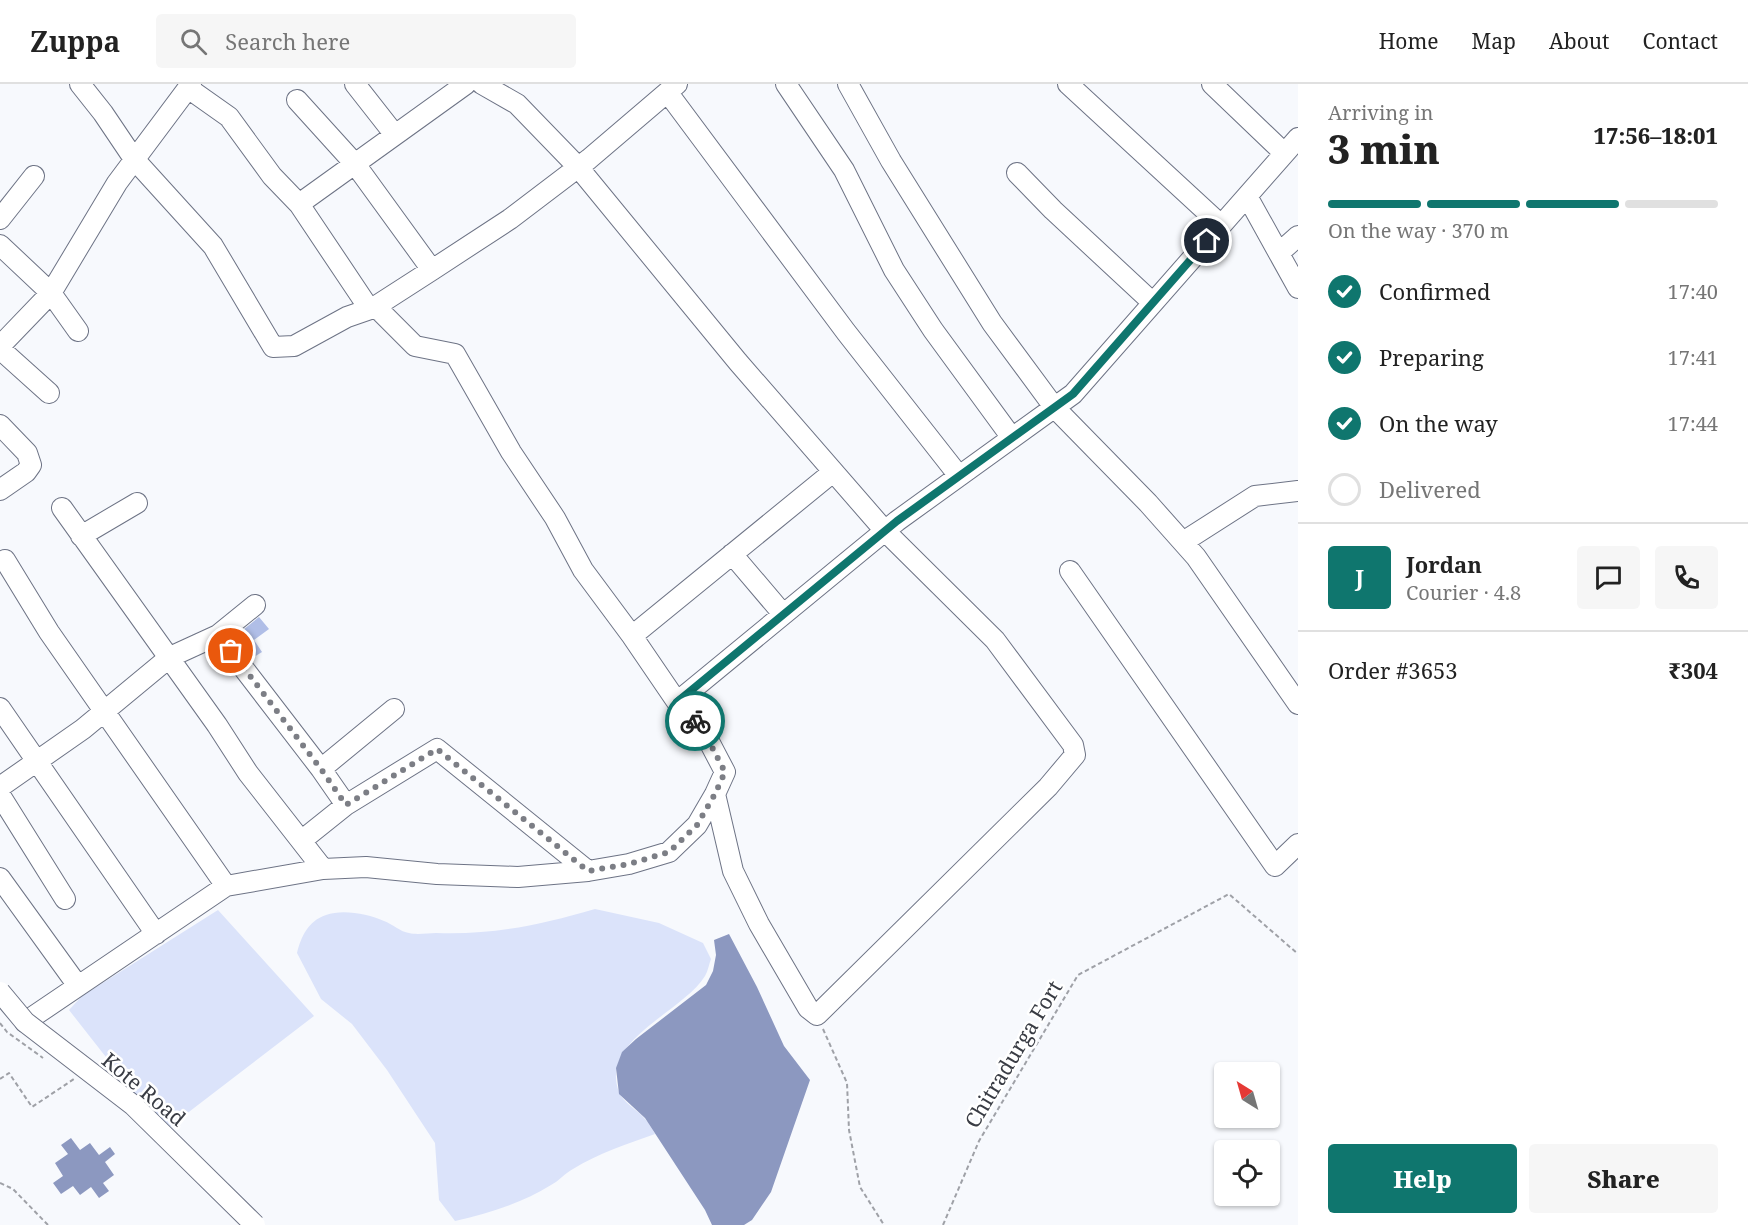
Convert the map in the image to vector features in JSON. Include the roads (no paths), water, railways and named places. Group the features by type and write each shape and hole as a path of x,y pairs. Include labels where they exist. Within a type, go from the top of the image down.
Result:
{"street":[{"path":"80,84 134,159 213,246 273,347 294,346 347,317 373,308 432,270 510,219 578,167 672,88 846,332 959,476"},
{"path":"355,84 395,135"},
{"path":"300,204 466,84"},
{"path":"482,84 518,104 578,167 738,362 885,531 995,639 1073,745 1075,755 1048,787 817,1015 808,1008 786,971 759,924 734,871 715,794"},
{"path":"786,84 844,171 894,270 933,330 1012,438"},
{"path":"848,84 891,161 980,305 1054,407 1148,503 1196,557 1296,697"},
{"path":"1068,84 1221,225"},
{"path":"1212,84 1284,153"},
{"path":"25,1022 226,886 323,869 366,867 437,874 518,877 588,871 629,864 669,852 697,825 725,772 703,730 677,702 583,570 555,518 512,452 455,354 415,346 380,311 366,304 300,204 272,176 229,117 189,86 117,183 51,293 0,347 49,393"},
{"path":"297,100 354,165 432,270"},
{"path":"677,702 885,531 1073,394 1298,138"},
{"path":"1017,173 1053,210 1153,303"},
{"path":"0,219 34,176"},
{"path":"1247,195 1298,288"},
{"path":"1279,253 1298,236"},
{"path":"0,245 51,293 78,331"},
{"path":"0,425 27,453 31,465 26,472 0,490"},
{"path":"632,636 833,472"},
{"path":"1183,542 1255,496 1298,490"},
{"path":"81,536 137,503"},
{"path":"62,508 218,724 248,773 323,869"},
{"path":"732,554 783,614"},
{"path":"5,560 49,632 226,886"},
{"path":"1070,572 1275,866 1298,844"},
{"path":"0,787 83,729 170,657 218,635 255,605"},
{"path":"218,635 346,805"},
{"path":"0,708 156,934"},
{"path":"321,769 394,709"},
{"path":"301,841 346,805 437,749 588,871"},
{"path":"0,795 65,899"},
{"path":"0,878 78,986"},
{"name":"Kote Road","path":"0,992 25,1022 132,1105 255,1225"}],"water":[{"path":"729,934 784,1046 810,1080 771,1192 752,1220 744,1225 712,1225 705,1210 645,1118 619,1094 616,1068 622,1052 636,1039 706,985 713,971 716,955 714,940"},
{"path":"71,1138 80,1150 90,1143 99,1155 110,1147 115,1154 105,1162 114,1175 103,1183 109,1191 99,1198 91,1187 80,1195 73,1186 61,1194 53,1183 63,1176 55,1163 68,1154 61,1145"}]}
